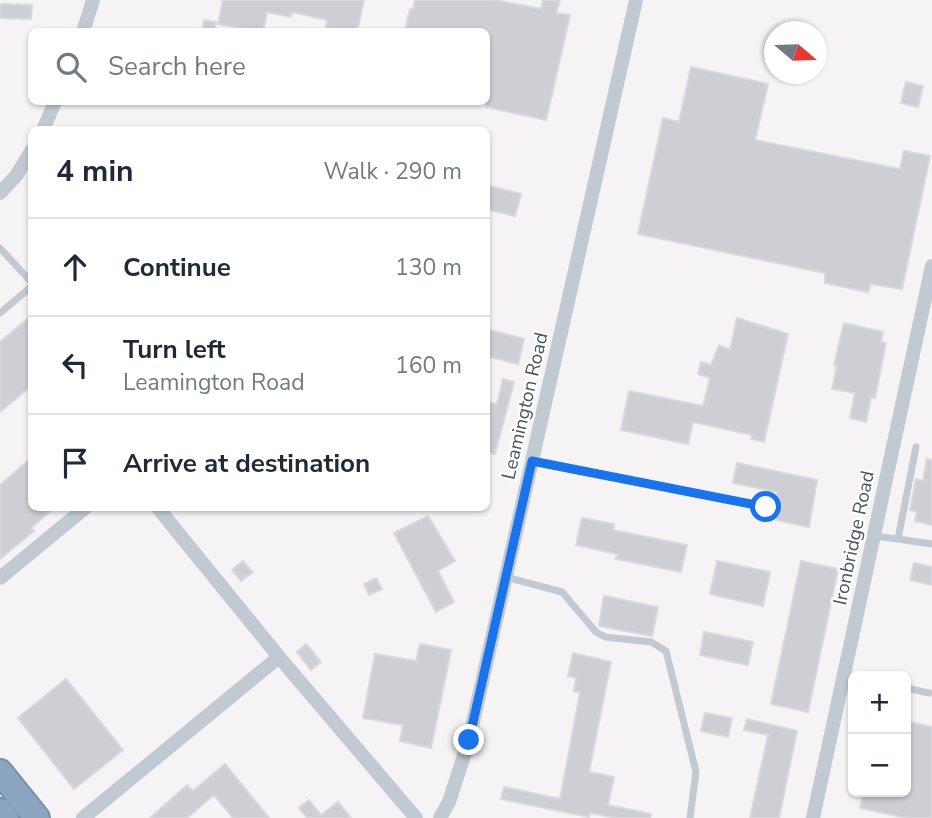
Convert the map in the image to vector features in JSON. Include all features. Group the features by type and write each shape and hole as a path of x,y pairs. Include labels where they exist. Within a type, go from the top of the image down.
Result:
{"highway":[{"path":"0,772 37,818"},
{"path":"0,811 6,818"}],"street":[{"path":"84,28 93,0"},
{"name":"Leamington Road","path":"440,818 449,802 469,740 636,0"},
{"path":"45,126 54,105"},
{"path":"0,193 16,176 28,156"},
{"name":"Ironbridge Road","path":"850,671 874,536 932,266"},
{"path":"0,578 81,511"},
{"path":"160,511 279,657 416,818"},
{"path":"83,818 279,657"},
{"name":"Ironbridge Road","path":"813,818 848,680"}],"lane":[{"path":"0,248 28,280"},
{"path":"0,313 28,288"},
{"path":"898,538 916,447"},
{"path":"532,461 766,507"},
{"path":"874,536 932,544"},
{"path":"506,577 562,592 596,632 605,637 651,642 666,651 696,772 690,818"},
{"path":"911,689 929,693"}],"building":[{"path":"223,0 364,0 358,28 326,28 327,20 292,12 291,17 267,12 264,28 218,24"},
{"path":"415,0 495,0 541,9 543,0 560,0 556,13 570,15 546,120 486,107 490,105 490,28 406,28 410,9 413,10"},
{"path":"0,4 32,5 31,19 0,18"},
{"path":"204,20 216,22 215,28 203,28"},
{"path":"691,67 768,84 755,140 900,169 904,151 930,156 902,289 871,284 868,292 825,283 825,273 638,234 663,118 679,122"},
{"path":"906,82 923,86 918,107 901,103"},
{"path":"490,186 521,194 515,216 490,210"},
{"path":"28,318 28,388 0,412 0,342"},
{"path":"737,318 788,334 764,442 751,439 752,435 693,422 688,444 621,430 629,391 703,406 710,378 698,374 701,362 711,365 719,345 730,350"},
{"path":"844,323 883,332 881,342 886,343 875,398 871,397 866,422 850,418 855,393 832,389 837,366 834,365"},
{"path":"490,330 524,339 518,364 490,357"},
{"path":"503,379 514,382 495,454 490,453 490,403 497,404"},
{"path":"927,459 932,460 932,525 915,521 917,512 910,510 916,479 923,481"},
{"path":"28,460 28,511 51,511 31,528 34,531 0,559 0,485"},
{"path":"737,463 817,480 809,527 772,519 777,492 733,483"},
{"path":"428,516 455,561 438,571 454,602 436,612 394,533"},
{"path":"582,518 614,524 613,530 687,545 681,572 616,559 617,554 576,545"},
{"path":"243,561 253,572 241,581 232,570"},
{"path":"717,561 770,572 763,606 710,594"},
{"path":"801,561 838,569 808,712 771,704"},
{"path":"914,563 932,567 932,585 910,580"},
{"path":"376,578 382,589 369,595 364,584"},
{"path":"604,596 658,607 652,636 599,626"},
{"path":"704,632 753,642 748,665 700,655"},
{"path":"306,644 321,662 311,670 297,652"},
{"path":"420,644 451,650 431,748 400,741 403,725 363,718 375,654 416,661"},
{"path":"573,653 611,662 589,772 614,777 608,805 651,814 650,818 616,818 590,813 589,817 501,799 504,787 560,799 580,693 574,691 576,678 568,676"},
{"path":"66,679 123,750 74,789 18,718"},
{"path":"705,713 732,718 728,737 701,731"},
{"path":"747,719 797,731 779,818 750,818 768,735 744,730"},
{"path":"911,722 932,727 932,818 907,818 860,808 863,797 911,797"},
{"path":"225,764 269,818 233,818 214,795 187,818 150,818 187,785 193,791"},
{"path":"309,800 321,815 338,802 351,818 307,818 299,808"}],"route":[{"path":"469,740 532,461 766,507"}]}
